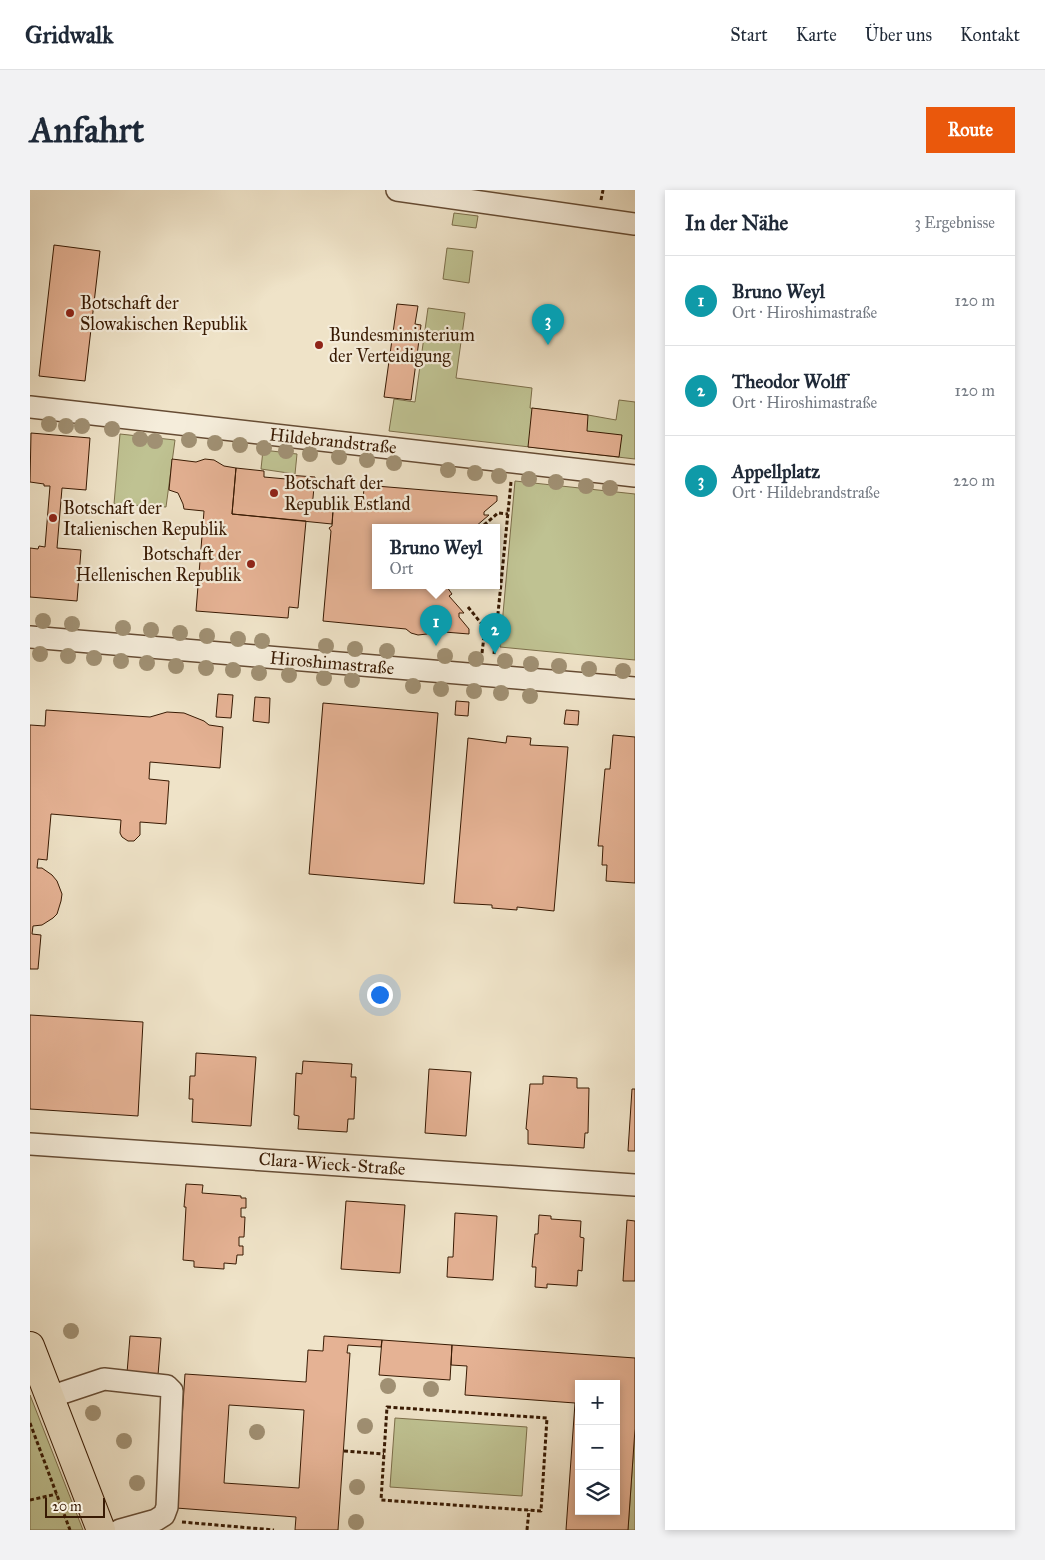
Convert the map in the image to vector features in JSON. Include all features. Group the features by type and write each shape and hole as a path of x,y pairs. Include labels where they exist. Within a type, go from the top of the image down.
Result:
{"main road":[{"path":"30,1346 101,1530"}],"street":[{"path":"396,190 635,224"},
{"name":"Hildebrandstraße","path":"30,407 635,476"},
{"name":"Hiroshimastraße","path":"30,637 635,688"},
{"name":"Clara-Wieck-Straße","path":"30,1144 635,1185"},
{"path":"50,1397 104,1379 167,1386 171,1389 173,1393 167,1507 164,1515 156,1520 120,1530"}],"path":[{"path":"494,654 512,476"},
{"path":"486,524 498,513 508,514"},
{"path":"468,608 485,628 482,653"},
{"path":"485,628 496,628"},
{"path":"387,1408 547,1418 541,1511 381,1500 384,1454 387,1408"},
{"path":"30,1423 70,1530"},
{"path":"344,1451 384,1454"},
{"path":"30,1500 57,1494"},
{"path":"527,1530 528,1510"},
{"path":"156,1520 274,1530"}],"green space":[{"path":"454,213 478,216 476,228 452,225"},
{"path":"447,248 473,251 469,283 443,279"},
{"path":"428,308 465,313 456,378 532,388 530,408 616,420 619,400 635,402 635,459 389,431 394,399 415,402"},
{"path":"120,434 175,440 166,507 114,504"},
{"path":"263,450 297,454 295,474 261,469"},
{"path":"515,481 635,494 635,660 500,647"},
{"path":"30,1395 83,1530 30,1530"},
{"path":"395,1418 527,1427 522,1496 390,1487"},
{"path":"635,1429 635,1530 628,1530"}],"building":[{"name":"Botschaft der Slowakischen Republik","path":"54,245 100,251 85,381 39,376"},
{"path":"397,304 418,306 415,324 421,325 411,400 384,397"},
{"path":"532,408 588,415 587,431 622,435 619,457 528,447"},
{"name":"Botschaft der Italienischen Republik","path":"31,433 90,438 86,490 62,488 57,548 81,550 77,601 30,597 30,548 38,549 39,546 45,547 50,486 30,482"},
{"name":"Botschaft der Hellenischen Republik","path":"172,459 196,462 205,459 214,460 224,466 236,468 232,514 306,521 298,608 289,607 288,618 196,611 204,511 184,509 178,493 169,490"},
{"name":"Botschaft der Republik Estland","path":"236,468 264,471 264,477 286,479 287,475 315,477 312,508 333,510 332,524 232,514"},
{"path":"364,485 497,496 497,501 484,512 484,515 489,515 478,524 372,524 372,589 448,589 452,594 449,596 464,613 459,613 459,617 469,629 469,634 432,631 427,634 418,635 406,629 323,621 331,531 329,528 332,526 333,511 338,511 338,509 357,510 358,503 363,504"},
{"path":"218,694 233,695 231,718 216,717"},
{"path":"255,697 270,698 269,723 253,721"},
{"path":"456,701 469,702 468,716 455,715"},
{"path":"323,703 438,713 424,884 309,874"},
{"path":"46,710 150,717 167,712 184,713 209,725 223,727 220,768 150,762 149,779 169,781 166,824 140,822 140,835 134,841 128,841 122,837 120,833 121,820 51,814 47,860 38,859 37,868 42,868 52,875 57,881 62,894 57,914 42,925 33,926 32,934 41,935 38,969 30,969 30,725 45,726"},
{"path":"566,710 579,711 578,725 564,724"},
{"path":"613,735 635,737 635,883 606,881 607,865 602,865 603,846 598,846 605,769 610,769"},
{"path":"507,736 531,738 530,745 568,747 554,911 517,907 517,910 492,908 492,905 454,903 468,738 506,743"},
{"path":"30,1015 143,1022 138,1116 30,1109"},
{"path":"196,1053 256,1057 251,1126 192,1122 193,1099 189,1099 190,1076 195,1076"},
{"path":"303,1061 352,1064 351,1077 356,1077 354,1119 348,1119 347,1132 298,1129 299,1116 294,1115 296,1073 302,1074"},
{"path":"429,1069 471,1072 466,1136 425,1133"},
{"path":"543,1076 577,1078 577,1088 589,1088 588,1133 585,1133 584,1148 528,1144 528,1130 526,1129 530,1084 543,1084"},
{"path":"632,1089 635,1089 635,1151 628,1151"},
{"path":"186,1184 203,1185 202,1193 246,1198 246,1208 241,1208 241,1217 245,1217 244,1237 239,1237 239,1246 243,1246 243,1255 237,1255 236,1264 224,1263 224,1269 194,1267 194,1261 183,1260"},
{"path":"346,1201 405,1205 400,1273 341,1269"},
{"path":"455,1213 497,1216 493,1280 447,1277 448,1257 453,1257"},
{"path":"539,1215 551,1216 551,1219 581,1221 580,1237 584,1238 582,1271 578,1270 577,1286 547,1284 547,1288 535,1287 536,1267 532,1267 535,1234 538,1234"},
{"path":"627,1220 635,1221 635,1281 623,1281"},
{"path":"130,1336 161,1338 158,1375 127,1373"},
{"path":"324,1336 382,1340 381,1347 348,1345 347,1353 350,1353 338,1530 295,1530 296,1517 176,1508 185,1374 306,1382 308,1350 323,1351","holes":["229,1405 304,1410 299,1488 224,1483"]},
{"path":"382,1340 452,1345 450,1380 379,1375"},
{"path":"452,1345 635,1358 635,1429 628,1530 566,1530 575,1403 465,1395 467,1366 451,1365"}],"place":[{"name":"Botschaft der Slowakischen Republik","path":"70,313"},
{"name":"Bundesministerium der Verteidigung","path":"319,345"},
{"name":"Appellplatz","path":"548,345"},
{"name":"Botschaft der Republik Estland","path":"274,493"},
{"name":"Botschaft der Italienischen Republik","path":"53,518"},
{"name":"Botschaft der Hellenischen Republik","path":"251,564"},
{"name":"Bruno Weyl","path":"436,646"},
{"name":"Theodor Wolff","path":"495,654"}]}
